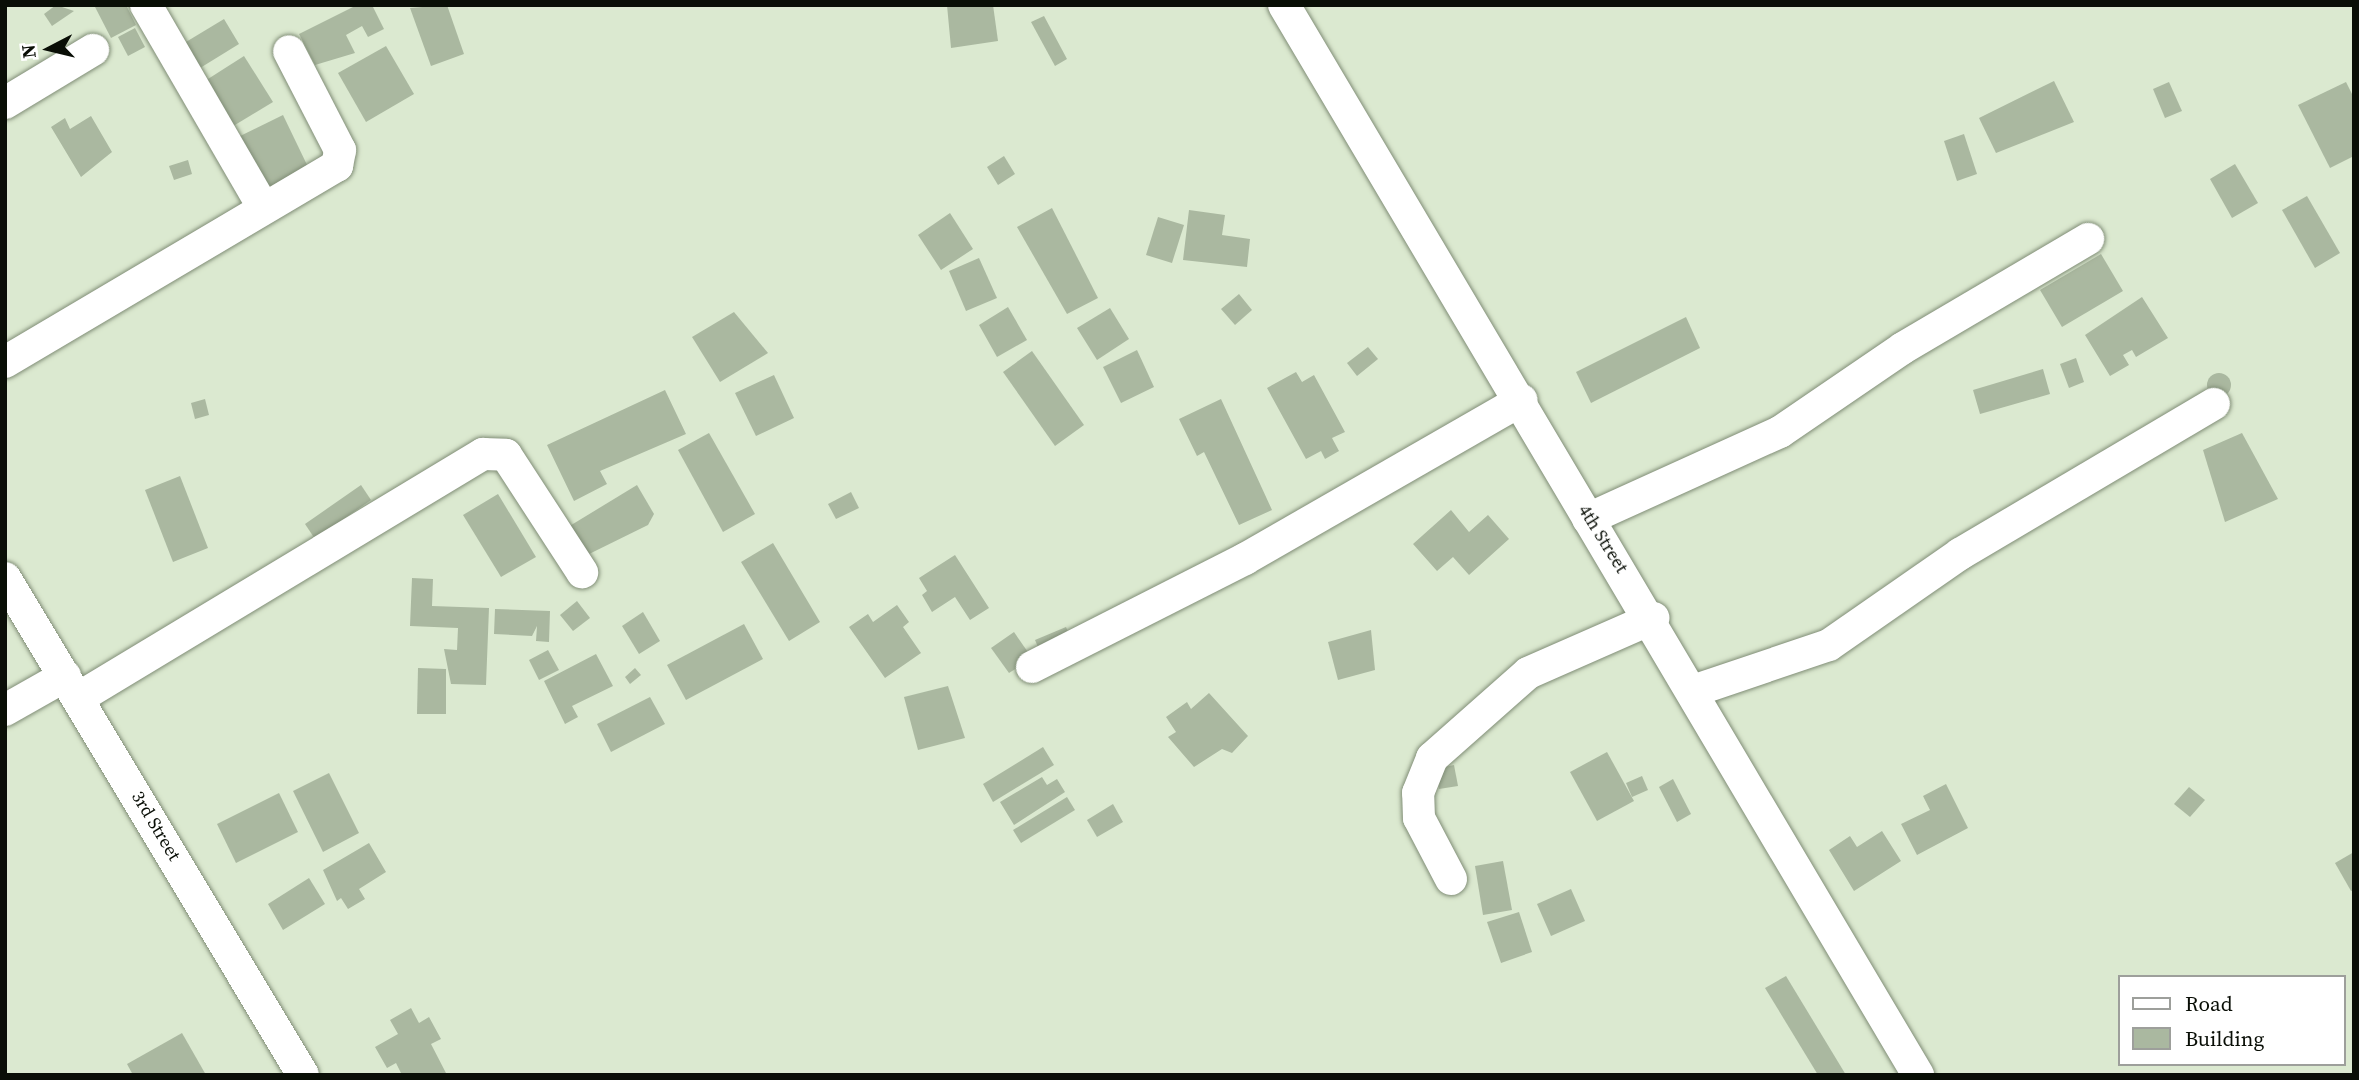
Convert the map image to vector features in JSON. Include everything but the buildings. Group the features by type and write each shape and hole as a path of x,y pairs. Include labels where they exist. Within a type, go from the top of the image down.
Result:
{"street":[{"path":"146,5 263,207"},
{"name":"4th Street","path":"1284,5 1521,400 1588,519 1653,618 1918,1075"},
{"path":"5,103 93,50"},
{"path":"5,362 341,160 289,51"},
{"path":"1588,519 1780,432 1903,348 2088,239"},
{"path":"1032,667 1244,559 1521,400"},
{"path":"1696,691 1829,645 1960,554 2214,404"},
{"path":"5,710 72,687 483,454 506,455 582,572"},
{"name":"3rd Street","path":"5,578 303,1075"},
{"path":"1451,879 1419,818 1418,793 1432,758 1528,673 1653,618"}]}
